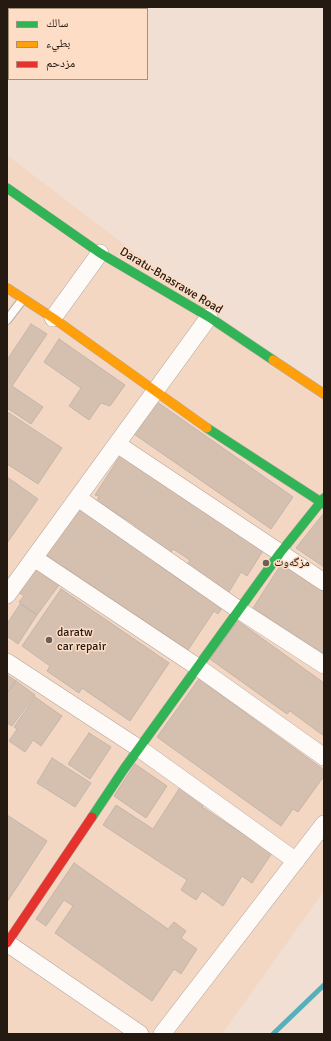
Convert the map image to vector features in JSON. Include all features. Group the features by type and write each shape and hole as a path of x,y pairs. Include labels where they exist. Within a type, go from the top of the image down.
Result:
{"street":[{"name":"Daratu-Bnasrawe Road","path":"7,188 100,253 209,316 324,394"},
{"path":"53,318 100,253"},
{"path":"7,288 53,318 188,415 323,501 280,553 199,668 124,769 7,943 140,1034"},
{"path":"7,595 156,392 209,316"},
{"path":"117,444 324,582"},
{"path":"78,498 239,610 324,666"},
{"path":"34,558 199,668 324,757"},
{"path":"7,662 140,749 296,862"},
{"path":"162,1034 324,824"}],"lane":[{"path":"7,320 24,299"}],"shaded area":[{"path":"7,155 324,397 324,891 222,1034 7,1034"}],"building":[{"path":"31,324 47,334 12,386 43,407 31,424 7,408 7,360"},
{"path":"59,339 125,385 110,406 101,403 89,420 69,406 81,388 44,362"},
{"path":"157,402 293,497 271,529 134,434"},
{"path":"9,413 62,448 38,484 7,464 7,415"},
{"path":"122,453 266,546 247,576 241,572 229,592 187,565 190,560 173,549 169,555 131,531 135,525 97,501 99,496 95,495"},
{"path":"7,477 38,499 7,543"},
{"path":"77,505 161,561 158,565 222,608 218,614 214,611 188,650 45,554"},
{"path":"324,513 324,567 296,548"},
{"path":"282,563 324,591 324,654 253,608"},
{"path":"35,568 59,585 37,615 19,602 24,596 18,592"},
{"path":"61,589 169,663 130,721 82,688 79,693 47,671 50,666 22,646"},
{"path":"20,604 37,615 18,644 7,636 7,624"},
{"path":"238,621 324,683 324,736 290,711 287,714 210,659"},
{"path":"7,675 16,681 7,693"},
{"path":"199,679 324,770 324,776 298,812 293,809 281,826 157,737"},
{"path":"16,681 35,695 12,726 7,723 7,693"},
{"path":"35,697 62,716 41,746 33,740 25,752 9,741 17,729 14,727"},
{"path":"89,733 111,747 90,779 68,764"},
{"path":"52,758 91,783 75,807 37,783"},
{"path":"135,764 167,786 146,818 114,796"},
{"path":"181,786 206,802 202,807 272,853 252,883 242,876 223,906 202,891 196,900 181,890 187,880 103,825 116,805 153,829"},
{"path":"7,815 47,841 7,902"},
{"path":"74,863 168,929 174,922 186,931 181,938 197,949 181,974 174,969 152,1001 55,933 73,906 64,900 46,926 36,919"}],"waterway":[{"path":"273,1034 324,985"}],"traffic: fast":[{"path":"7,188 100,253 209,317 273,360"},
{"path":"207,428 324,504"},
{"path":"92,817 124,769 280,553 324,498"}],"traffic: slow":[{"path":"7,288 53,318 207,428"},
{"path":"273,360 324,394"}],"traffic: jam":[{"path":"7,943 92,817"}],"place":[{"name":"مزگەوت","path":"266,563"},
{"name":"daratw car repair","path":"49,640"}]}
